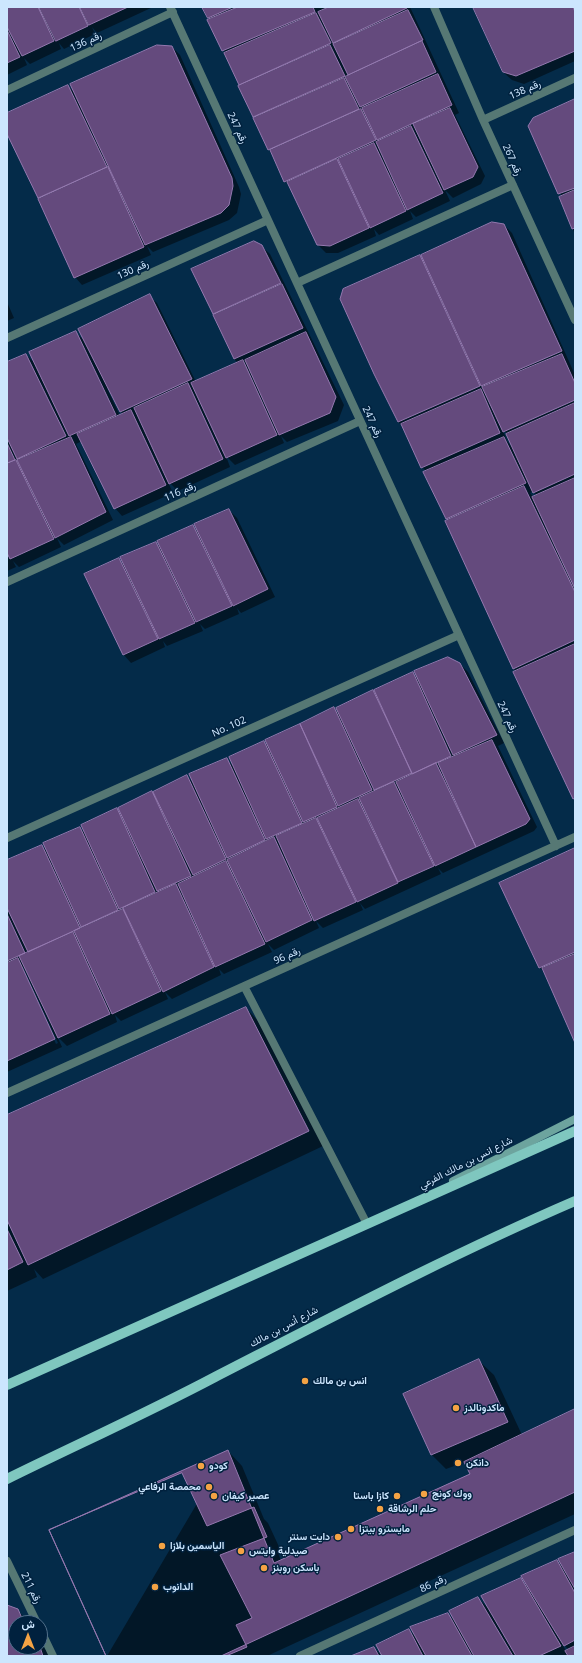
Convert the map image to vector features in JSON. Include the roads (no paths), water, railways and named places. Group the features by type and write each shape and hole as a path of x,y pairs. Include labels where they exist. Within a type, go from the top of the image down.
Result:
{"main road":[{"name":"شارع انس بن مالك الفرعي","path":"367,1224 575,1119"},
{"path":"7,1385 575,1131"},
{"name":"شارع أنس بن مالك","path":"7,1479 214,1378 350,1307 531,1220 575,1201"}],"street":[{"name":"رقم 267","path":"434,7 483,120 575,320"},
{"name":"رقم 136","path":"7,90 172,10"},
{"name":"رقم 247","path":"172,10 556,846"},
{"name":"رقم 138","path":"483,120 575,78"},
{"path":"297,283 513,185"},
{"name":"رقم 130","path":"7,338 268,220"},
{"name":"رقم 116","path":"7,582 360,421"},
{"name":"No. 102","path":"7,838 459,635"},
{"name":"رقم 96","path":"7,1093 575,837"},
{"path":"244,986 367,1224"},
{"name":"رقم 86","path":"300,1656 575,1530"},
{"name":"رقم 211","path":"7,1561 33,1615"},
{"path":"48,1646 53,1656"}],"place":[{"name":"انس بن مالك","path":"305,1381"},
{"name":"ماكدونالدز","path":"456,1408"},
{"name":"دانكن","path":"458,1463"},
{"name":"كودو","path":"201,1466"},
{"name":"محمصة الرفاعي","path":"209,1487"},
{"name":"ووك كونج","path":"424,1494"},
{"name":"عصير كيفان","path":"214,1496"},
{"name":"كازا باستا","path":"397,1496"},
{"name":"حلم الرشاقة","path":"380,1509"},
{"name":"مايسترو بيتزا","path":"351,1529"},
{"name":"دايت سنتر","path":"338,1537"},
{"name":"الياسمين بلازا","path":"162,1546"},
{"name":"صيدلية وايتس","path":"241,1551"},
{"name":"باسكن روبنز","path":"264,1568"},
{"name":"الدانوب","path":"155,1587"}]}
